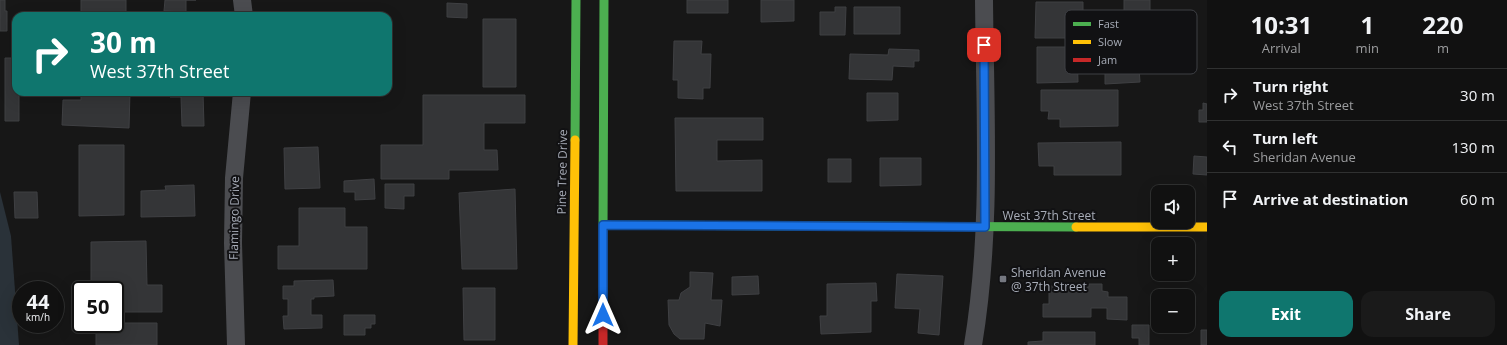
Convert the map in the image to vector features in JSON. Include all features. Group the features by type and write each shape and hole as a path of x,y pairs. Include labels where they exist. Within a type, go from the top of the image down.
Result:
{"main road":[{"name":"Pine Tree Drive","path":"573,345 576,0"},
{"path":"603,345 604,0"},
{"name":"West 37th Street","path":"603,225 1207,227"}],"street":[{"path":"242,0 244,12"},
{"path":"973,345 981,286 985,227 984,0"},
{"name":"Flamingo Drive","path":"236,345 233,243 234,178 242,96"}],"shaded area":[{"path":"0,192 11,236 14,281 12,281 12,333 18,333 19,345 0,345"}],"building":[{"path":"0,0 5,0 5,11 7,11 7,31 0,31"},
{"path":"81,0 126,0 126,12 81,12"},
{"path":"165,0 186,0 186,12 164,11"},
{"path":"687,0 728,0 728,13 687,13"},
{"path":"761,0 794,0 794,21 761,22"},
{"path":"1124,0 1150,0 1150,10 1124,10"},
{"path":"1036,2 1083,2 1083,10 1065,10 1065,38 1035,38"},
{"path":"447,3 467,4 467,18 447,17"},
{"path":"835,7 846,7 845,35 820,35 820,12 835,12"},
{"path":"854,7 900,7 900,34 854,34"},
{"path":"483,19 516,19 516,87 483,87"},
{"path":"674,41 702,41 701,54 711,54 710,88 703,88 703,99 678,98 678,80 673,80"},
{"path":"1037,47 1065,47 1065,74 1078,74 1078,82 1037,83"},
{"path":"889,49 919,50 919,61 914,61 914,67 893,66 892,80 849,79 850,54 888,55"},
{"path":"5,58 12,58 12,96 19,96 19,121 5,121"},
{"path":"1105,74 1139,74 1140,82 1105,84"},
{"path":"1041,90 1118,90 1118,126 1060,127 1060,119 1048,119 1049,111 1041,111"},
{"path":"867,93 898,93 898,120 867,121"},
{"path":"423,95 525,95 525,123 484,123 484,150 497,150 498,170 449,170 449,179 381,179 381,145 423,145"},
{"path":"81,96 130,96 129,128 62,125 63,100 81,100"},
{"path":"203,96 204,126 182,126 181,97 170,97"},
{"path":"1203,103 1207,104 1207,122 1199,122 1199,110 1203,110"},
{"path":"675,118 763,118 763,140 717,140 717,161 762,160 762,191 676,191"},
{"path":"1121,142 1121,175 1054,175 1054,166 1039,166 1038,143"},
{"path":"79,145 124,145 124,215 79,216"},
{"path":"318,147 320,188 285,189 284,148"},
{"path":"1194,156 1207,157 1207,175 1193,174"},
{"path":"880,158 921,158 921,185 880,186"},
{"path":"828,159 851,159 851,182 828,182"},
{"path":"374,179 375,199 355,200 355,192 344,192 344,181"},
{"path":"385,184 414,184 414,196 404,196 404,209 385,208"},
{"path":"194,185 195,216 141,217 141,191 166,190 165,186"},
{"path":"515,189 517,269 462,269 459,193"},
{"path":"14,192 37,192 38,218 15,218"},
{"path":"299,208 345,208 345,227 367,227 367,269 278,269 278,246 299,246"},
{"path":"146,241 147,285 162,285 162,312 124,312 124,281 91,281 91,242"},
{"path":"690,272 713,273 711,300 722,300 720,326 705,323 704,339 680,339 674,334 669,325 668,300 679,300 681,293 690,287"},
{"path":"897,274 943,276 939,335 918,333 920,309 895,308"},
{"path":"758,276 759,294 732,295 732,277"},
{"path":"333,280 334,296 314,297 314,299 311,299 311,315 322,315 322,328 284,329 283,316 288,316 288,299 283,299 283,286 294,286 294,281"},
{"path":"876,283 877,301 871,301 871,332 821,334 820,316 827,316 827,284"},
{"path":"1089,284 1102,284 1102,291 1108,292 1108,297 1127,297 1127,320 1107,319 1107,308 1091,308 1091,317 1043,317 1043,304 1049,304 1049,286 1089,287"},
{"path":"463,288 495,288 495,340 464,340"},
{"path":"344,315 375,315 375,324 371,324 371,328 365,328 365,335 344,335"},
{"path":"124,323 157,323 157,345 96,345 96,333 124,333"},
{"path":"1132,325 1149,325 1149,345 1139,345 1139,338 1132,338"},
{"path":"1201,330 1207,330 1207,345 1201,345"},
{"path":"1043,332 1095,332 1095,345 1028,345 1028,342 1043,341"}],"traffic: fast":[{"path":"575,140 576,0"},
{"path":"603,234 604,0"},
{"path":"603,225 1076,227"}],"traffic: slow":[{"path":"573,345 575,140"},
{"path":"1076,227 1207,227"}],"traffic: jam":[{"path":"603,234 603,345"}],"place":[{"name":"Sheridan Avenue @ 37th Street","path":"1003,279"}],"route":[{"path":"603,315 603,225 985,227 984,45"}]}
